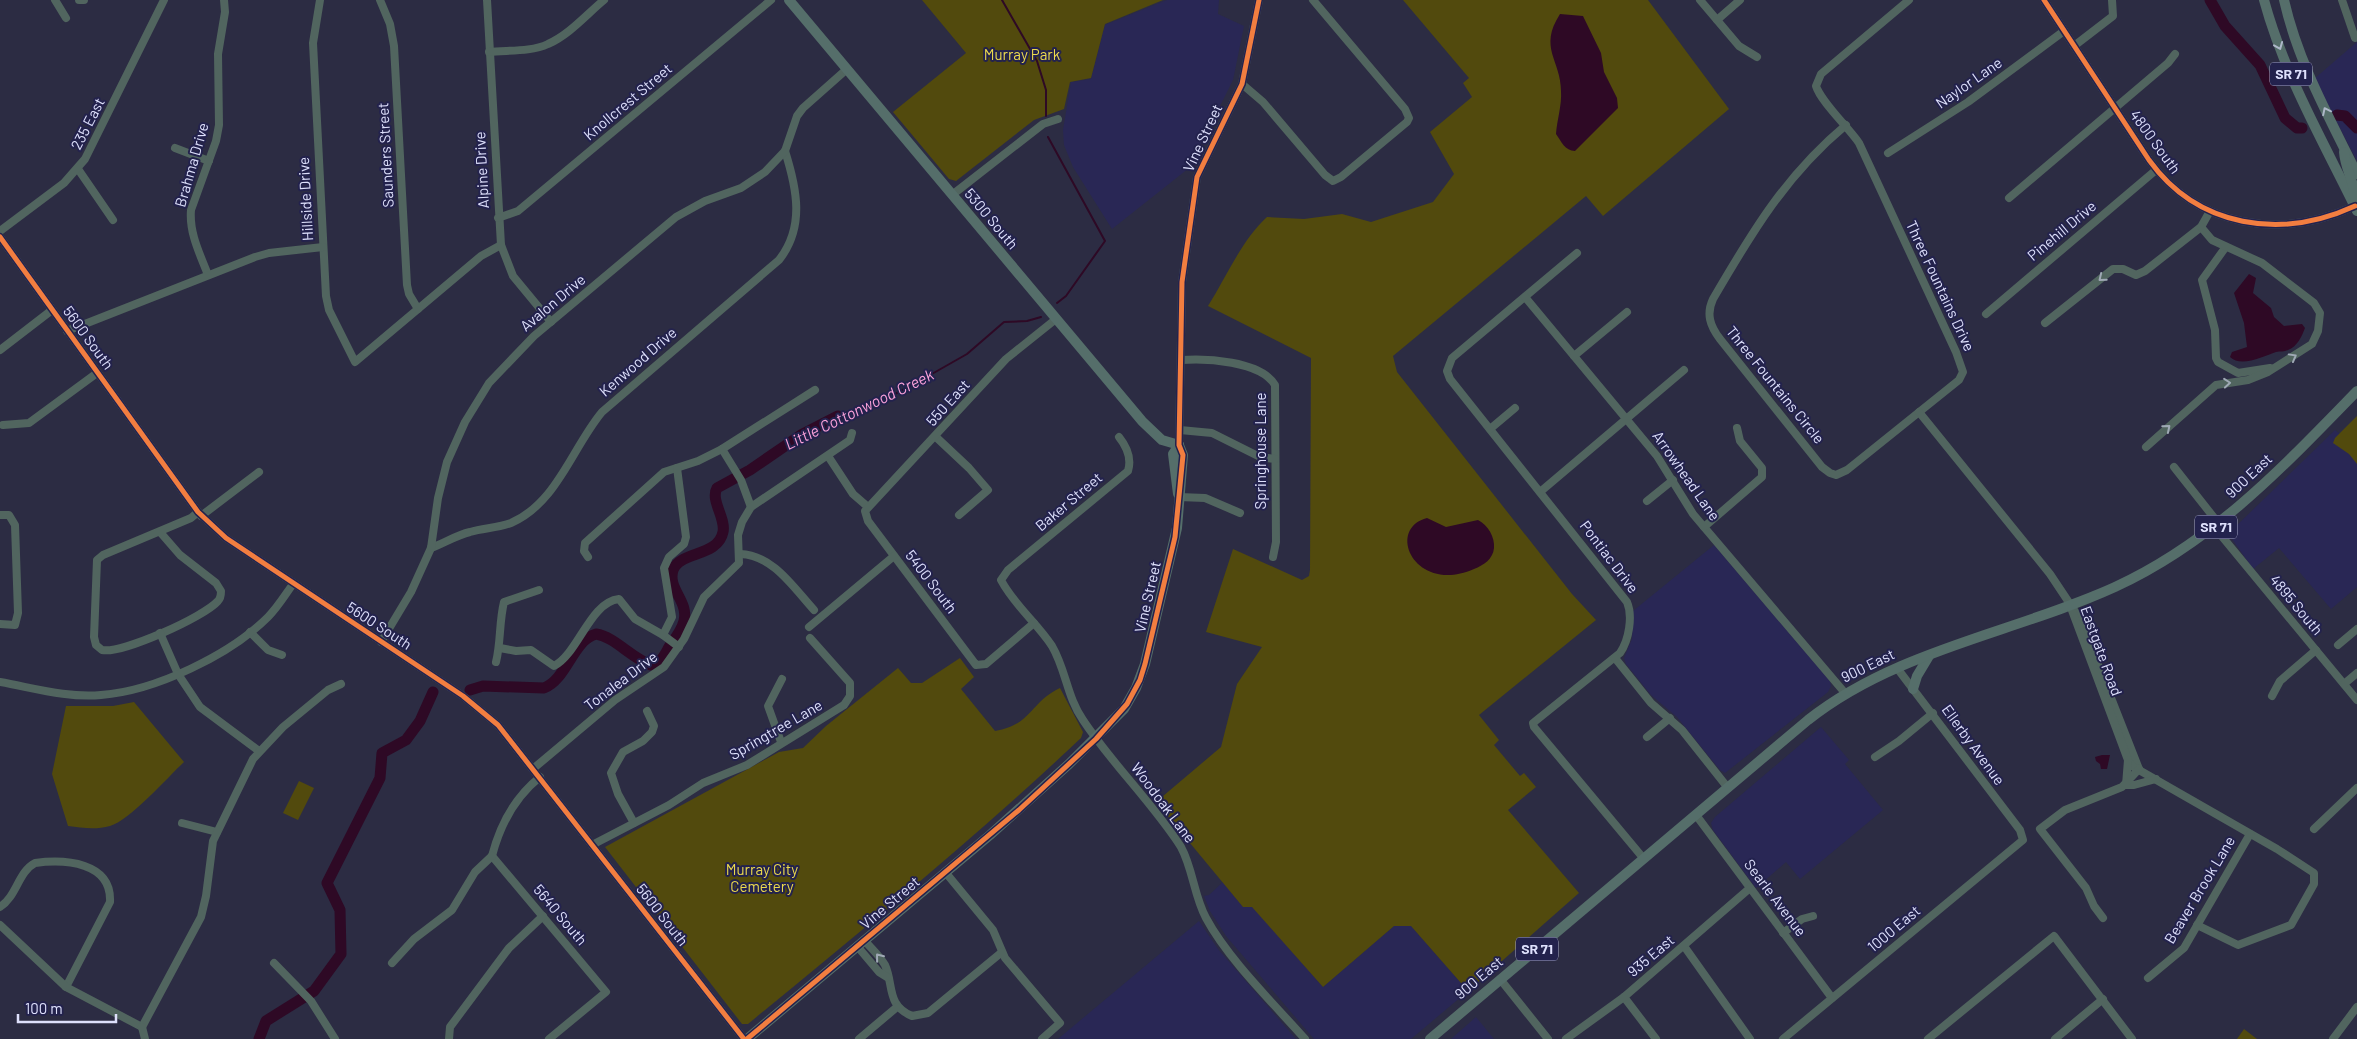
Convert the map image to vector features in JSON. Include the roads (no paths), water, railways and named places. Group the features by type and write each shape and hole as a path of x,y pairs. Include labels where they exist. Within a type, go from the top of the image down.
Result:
{"main road":[{"name":"5300 South","path":"790,0 1156,436 1168,443 1179,445"},
{"name":"SR 71","path":"2264,0 2277,44 2288,70 2356,208"},
{"name":"SR 71","path":"2284,0 2302,62 2357,174"},
{"path":"2343,146 2345,166 2356,195 2356,208"},
{"name":"SR 71","path":"2353,395 2357,385"},
{"name":"900 East","path":"1430,1039 1808,720 1845,693 1897,668 2070,605 2113,588 2153,568 2217,526 2270,478 2353,395"},
{"name":"Vine Street","path":"746,1039 946,873 1032,798 1096,739 1124,709 1140,680 1176,537 1179,497 1182,486 1183,455 1179,445"},
{"path":"1913,689 1929,656"}],"street":[{"path":"55,0 66,18"},
{"path":"79,0 84,0"},
{"name":"235 East","path":"0,231 54,192 78,169 94,146 148,29 164,0"},
{"name":"Brahma Drive","path":"208,275 191,230 190,219 191,210 209,161 219,125 218,54 225,12 224,0"},
{"name":"Hillside Drive","path":"67,331 268,253 324,247 313,43 320,0"},
{"name":"Saunders Street","path":"380,0 390,24 394,46 407,284 418,309"},
{"name":"Alpine Drive","path":"487,0 500,245 513,276 551,322"},
{"path":"490,52 535,48 547,45 563,35 604,0"},
{"name":"Knollcrest Street","path":"498,218 518,211 771,0"},
{"name":"Vine Street","path":"1179,445 1182,282 1197,173 1242,84 1259,0"},
{"path":"1242,84 1263,102 1332,181 1342,177 1404,125 1409,118 1405,110 1313,0"},
{"path":"1700,0 1742,49 1757,57"},
{"path":"1716,20 1740,0"},
{"name":"Three Fountains Drive","path":"1909,0 1836,61 1817,81 1816,86 1819,93 1859,143 1963,367 1959,380 1919,412"},
{"name":"4800 South","path":"2044,0 2156,170 2176,189 2210,211 2243,222 2274,224 2320,219 2356,208"},
{"path":"2074,46 2113,16 2112,0"},
{"path":"2342,0 2355,38"},
{"name":"Naylor Lane","path":"1888,153 1968,102 2064,30"},
{"path":"2009,198 2168,63 2176,54"},
{"name":"Avalon Drive","path":"381,642 411,592 431,548 443,476 465,422 478,400 504,365 551,322 676,217 705,201 751,183 765,172 785,151 797,116 803,108 848,69"},
{"path":"952,195 1043,124 1058,119"},
{"name":"Three Fountains Circle","path":"1846,125 1814,152 1773,202 1713,299 1709,310 1710,322 1720,339 1822,466 1832,474 1840,474 1847,470 1919,412"},
{"path":"174,148 209,161"},
{"name":"Kenwood Drive","path":"431,548 466,533 512,522 532,509 556,482 590,426 602,412 779,260 787,250 797,223 796,199 785,151"},
{"path":"78,169 113,220"},
{"name":"Pinehill Drive","path":"1986,314 2156,170"},
{"path":"2045,323 2113,268 2124,269 2136,275 2145,271 2201,227 2210,211"},
{"path":"2146,447 2216,385 2221,382 2248,380 2272,368 2312,344 2318,331 2318,308 2262,263 2212,240 2201,227"},
{"name":"5600 South","path":"0,237 200,514 226,538 479,708 498,725 534,768 592,845 746,1039"},
{"path":"324,247 326,296 329,310 355,362 481,256 500,245"},
{"path":"2226,248 2202,280 2215,330 2216,358 2218,362 2238,373 2272,368"},
{"path":"1524,297 1577,253"},
{"name":"Arrowhead Lane","path":"1524,297 1658,456 1693,514 1845,693"},
{"name":"Pontiac Drive","path":"1524,297 1452,358 1447,368 1450,379 1627,602 1629,615 1626,643 1615,658"},
{"path":"0,350 52,310"},
{"path":"1574,356 1627,312"},
{"name":"550 East","path":"866,509 936,437 1006,359 1056,319"},
{"name":"Springhouse Lane","path":"1181,360 1218,360 1251,368 1270,378 1276,389 1276,542 1273,557"},
{"path":"1540,492 1684,370"},
{"path":"3,425 29,423 97,373"},
{"path":"588,557 584,551 586,543 664,472 698,461 722,449 815,390"},
{"path":"1490,429 1515,408"},
{"path":"1919,412 2050,574 2070,605"},
{"path":"1704,527 1762,478 1762,468 1740,441 1737,428"},
{"path":"1180,430 1212,434 1256,455 1275,459"},
{"path":"722,449 739,477 751,506 828,456 850,440 852,433"},
{"path":"936,437 970,468 988,490 959,515"},
{"name":"Baker Street","path":"1001,580 1008,570 1128,470 1129,457 1120,437"},
{"path":"828,456 853,494 866,509"},
{"name":"4895 South","path":"2174,467 2217,526 2357,700"},
{"path":"665,638 672,617 664,568 669,557 684,544 686,537 677,468"},
{"path":"160,532 180,555 216,583 221,591 221,596 212,606 160,633 124,648 105,651 98,648 94,637 97,560 103,555 200,514 258,472"},
{"path":"1647,501 1673,480"},
{"path":"1179,497 1205,498 1240,513"},
{"name":"Tonalea Drive","path":"534,768 616,700 664,667 691,628 704,597 736,568 741,560 738,543 740,529 751,506"},
{"name":"5400 South","path":"866,509 868,520 973,663 979,666 986,664 1034,623"},
{"path":"0,515 8,515 15,525 18,613 15,625 0,624"},
{"path":"740,554 763,558 775,568 814,610"},
{"path":"809,627 894,556"},
{"name":"Woodoak Lane","path":"1001,580 1007,591 1034,623 1056,654 1074,705 1096,739 1181,846 1188,862 1201,908 1213,930 1305,1039"},
{"path":"0,682 60,694 101,695 126,692 178,674 225,649 250,632 275,609 293,584"},
{"path":"496,662 500,648 501,617 504,602 539,590"},
{"path":"500,648 516,651 531,650 554,666 565,655 605,604 619,599 634,619 677,646"},
{"name":"Eastgate Road","path":"2070,605 2128,760 2126,785"},
{"name":"Eastgate Road","path":"2070,605 2080,619 2138,769"},
{"path":"2338,645 2357,629"},
{"path":"250,632 268,650 282,656"},
{"path":"160,633 178,674 200,707 259,751"},
{"name":"Springtree Lane","path":"592,845 703,783 747,765 780,742 838,710 850,696 851,687 848,680 810,638"},
{"path":"2272,696 2280,681 2316,650"},
{"path":"1644,859 1534,728 1533,723 1615,658 1651,703 1670,718 1728,788"},
{"name":"Ellerby Avenue","path":"1897,668 1933,713 1946,736 2020,830 2023,840"},
{"path":"2344,684 2357,673"},
{"path":"780,742 768,706 782,679"},
{"path":"144,1039 142,1027 200,917 206,896 211,850 217,832 253,759 283,727 328,690 341,684"},
{"path":"634,823 615,788 611,773 623,752 652,732 654,726 647,711"},
{"path":"1875,757 1899,742 1933,713"},
{"path":"1647,737 1670,718"},
{"name":"Eastgate Road","path":"2128,760 2138,769 2156,780 2310,869 2315,876 2314,884 2290,925 2269,934 2238,945 2197,925"},
{"path":"2126,785 2138,769"},
{"path":"392,963 414,939 452,910 475,872 492,856 501,828 519,798 540,777"},
{"path":"2103,918 2094,906 2086,888 2040,829 2065,810 2126,785 2156,780"},
{"path":"2314,829 2357,788"},
{"name":"Searle Avenue","path":"1696,815 1832,998"},
{"path":"182,824 217,832"},
{"name":"Beaver Brook Lane","path":"2148,978 2181,951 2250,834"},
{"name":"1000 East","path":"1783,1039 2023,840"},
{"name":"5640 South","path":"492,856 606,992 550,1039"},
{"path":"0,907 13,896 31,865 45,862 90,866 103,876 109,889 110,902 66,987"},
{"path":"946,873 993,930 1005,958 1060,1024 1042,1039"},
{"name":"935 East","path":"1566,1039 1624,997 1750,888"},
{"path":"448,1037 450,1027 509,948 543,916"},
{"path":"1783,933 1802,919 1813,916"},
{"path":"0,925 66,987 142,1027"},
{"path":"1928,1039 2054,936 2132,1039"},
{"path":"861,943 883,962 897,1006 912,1016 928,1013 1002,952"},
{"path":"1684,946 1750,1039"},
{"path":"274,963 311,1000 335,1039"},
{"path":"1500,979 1548,1039"},
{"path":"1624,997 1656,1039"},
{"path":"2055,1039 2103,1000"},
{"path":"859,1039 897,1006"},
{"path":"2332,1039 2357,1007"}],"waterway":[{"name":"Little Cottonwood Creek","path":"1002,0 1037,61 1046,90 1046,116"},
{"path":"2210,0 2225,26 2260,65 2285,118 2297,128 2302,128"},
{"path":"2337,115 2345,116 2357,128"},
{"name":"Little Cottonwood Creek","path":"1048,137 1105,241 1066,296 1057,303"},
{"name":"Little Cottonwood Creek","path":"838,416 895,394 923,379 967,354 1004,322 1027,321 1041,317"},
{"name":"Little Cottonwood Creek","path":"470,690 483,686 544,688 559,677 581,644 596,634 610,639 637,658 651,665 660,661 682,628 684,621 684,607 673,583 673,570 683,560 714,546 720,540 723,532 722,521 715,498 717,488 750,470 801,435 838,416"},
{"name":"Little Cottonwood Creek","path":"259,1039 266,1021 314,991 341,954 340,910 327,883 380,778 382,753 406,740 420,721 433,692"}],"park label":[{"name":"Murray Park","path":"1022,55"},
{"name":"Murray City Cemetery","path":"762,878"}]}
